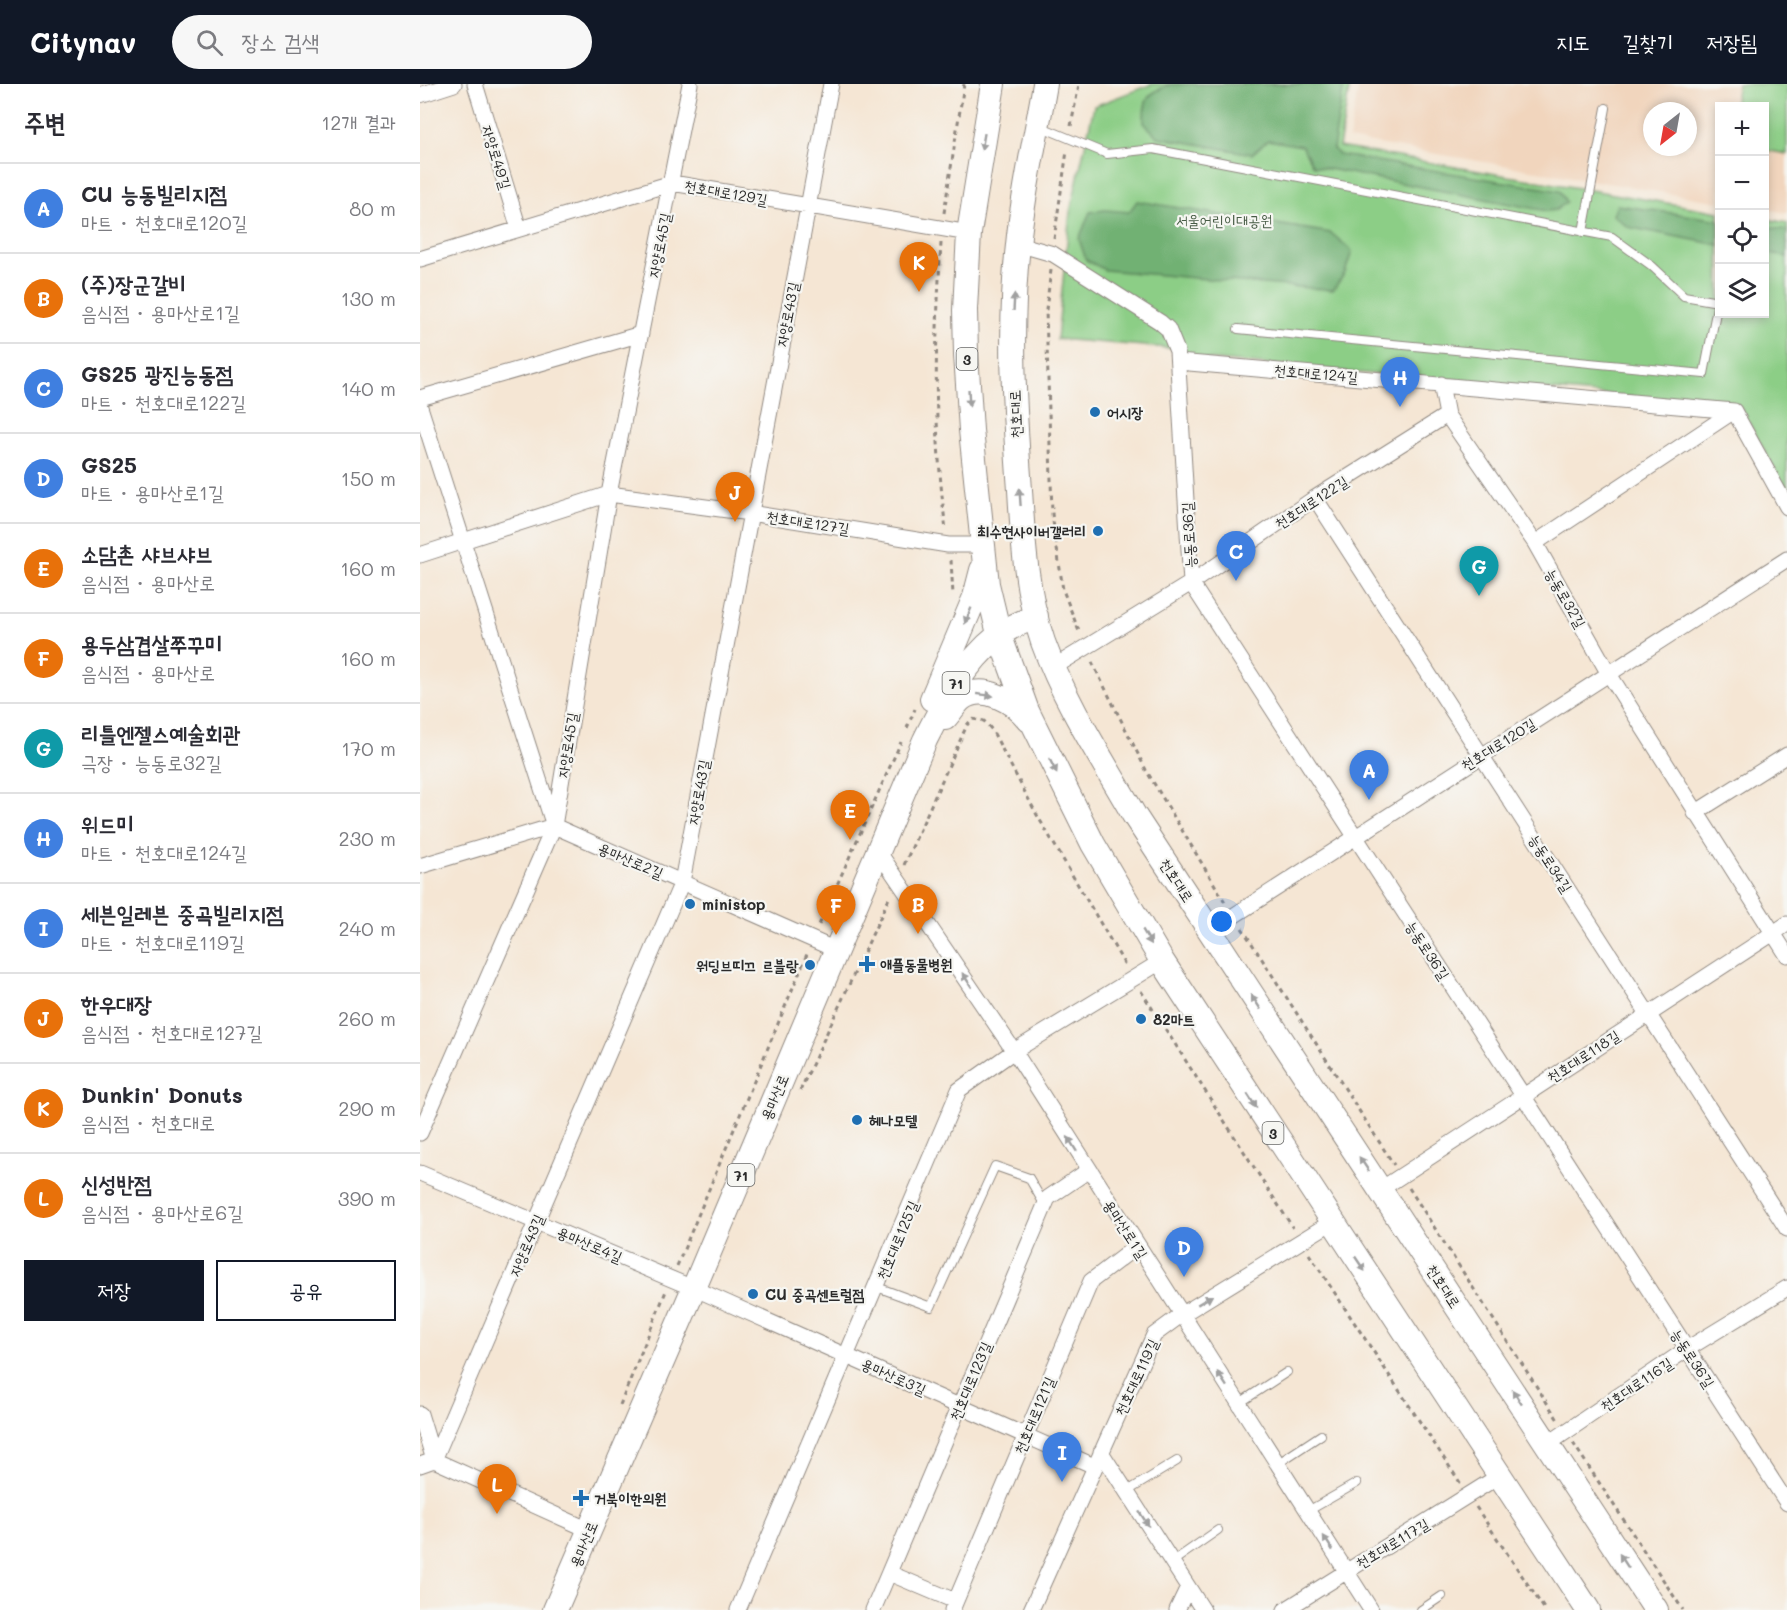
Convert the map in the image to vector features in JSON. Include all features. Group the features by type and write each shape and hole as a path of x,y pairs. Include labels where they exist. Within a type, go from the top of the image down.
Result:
{"main road":[{"name":"3","path":"993,84 969,233 965,310 966,354 983,553 999,634 1034,725 1093,844 1162,961 1588,1610"},
{"name":"천호대로","path":"1045,84 1018,244 1014,312 1017,457 1024,551 1036,616 1054,667 1134,815 1656,1610"},
{"path":"925,740 933,697 975,597 983,553"},
{"name":"용마산로","path":"555,1610 694,1288 925,740 956,684 976,658 999,634 1036,616"},
{"path":"925,740 959,700 978,693 989,694 1011,703 1034,725"}],"street":[{"path":"420,95 454,84"},
{"name":"자양로49길","path":"475,84 519,229"},
{"name":"자양로45길","path":"420,1133 554,826 609,494 690,84"},
{"name":"자양로43길","path":"427,1462 536,1222 682,882 831,84"},
{"name":"천호대로129길","path":"420,259 672,183 969,233"},
{"path":"1018,244 1053,254 1160,322 1168,329 1173,340 1178,362"},
{"path":"420,398 641,334"},
{"name":"천호대로124길","path":"1178,362 1734,411"},
{"name":"능동로36길","path":"1178,362 1191,583 1787,1503"},
{"name":"능동로32길","path":"1440,384 1447,415 1535,543 1609,674 1787,955"},
{"path":"420,407 554,826 420,866"},
{"path":"1535,543 1734,411 1787,507"},
{"name":"천호대로122길","path":"1054,667 1191,583 1316,498 1447,415"},
{"name":"천호대로127길","path":"420,555 609,494 750,513 948,545 983,553"},
{"name":"능동로34길","path":"1316,498 1787,1229"},
{"name":"천호대로120길","path":"1210,931 1354,836 1787,559"},
{"path":"1695,813 1787,755"},
{"name":"용마산로2길","path":"554,826 836,950"},
{"name":"용마산로1길","path":"878,851 1014,1051 1371,1610"},
{"name":"천호대로118길","path":"1381,1190 1522,1095 1787,924"},
{"name":"천호대로125길","path":"738,1610 848,1356 959,1090 1014,1051 1162,961"},
{"name":"천호대로123길","path":"873,1610 1048,1198 1089,1170"},
{"name":"용마산로4길","path":"420,1173 694,1288"},
{"name":"천호대로119길","path":"1031,1610 1154,1335 1181,1315 1332,1222"},
{"name":"천호대로121길","path":"889,1573 953,1606 1091,1281 1137,1246"},
{"name":"용마산로3길","path":"694,1288 1026,1435 1097,1459"},
{"name":"천호대로116길","path":"1548,1444 1687,1349 1787,1288"},
{"path":"420,1414 427,1462 589,1530"},
{"path":"1097,1459 1126,1492 1203,1610"},
{"name":"천호대로117길","path":"1284,1610 1500,1476"},
{"path":"1177,1610 1188,1587"}],"lane":[{"path":"1583,232 1606,108"},
{"path":"1038,125 1107,154 1153,149 1612,237 1652,266 1684,296 1718,302 1704,374 1238,328"},
{"path":"877,1287 931,1306 995,1166 1029,1178 1045,1206"},
{"path":"1238,1404 1287,1372"},
{"path":"1277,1464 1321,1435"},
{"path":"1126,1492 1177,1461"},
{"path":"1308,1511 1357,1483"},
{"path":"1172,1562 1218,1530"},
{"path":"1421,1610 1442,1596"}],"path":[{"path":"952,603 954,583 935,421 935,342 941,230 964,84"},
{"path":"617,1412 813,940 919,702"},
{"path":"800,1092 967,725 972,719 984,721 992,730 1037,815 1133,979 1301,1241 1545,1610"}],"shaded area":[{"path":"1359,84 1787,84 1787,213 1769,210 1769,102 1715,102 1715,201 1349,139"}],"green space":[{"name":"서울어린이대공원","path":"1152,84 1350,84 1339,147 1715,211 1715,318 1769,318 1769,220 1787,223 1787,491 1740,407 1182,357 1182,349 1057,339 1070,212 1094,106"},
{"path":"1172,84 1344,84 1333,149 1340,155 1560,191 1566,202 1556,210 1547,211 1313,166 1302,146 1268,140 1252,154 1158,137 1144,123 1146,101 1152,94"},
{"path":"1738,84 1787,84 1787,154 1769,151 1769,102 1735,102"},
{"path":"1137,201 1331,233 1352,251 1345,273 1333,290 1105,270 1086,260 1079,239 1090,212 1105,210 1129,212"},
{"path":"1617,205 1715,219 1715,244 1628,227 1613,215"},
{"path":"1769,228 1787,230 1787,257 1769,254"}],"place":[{"name":"Dunkin' Donuts","path":"919,292"},
{"name":"위드미","path":"1400,407"},
{"name":"어시장","path":"1095,412"},
{"name":"한우대장","path":"735,522"},
{"name":"최수현사이버갤러리","path":"1098,531"},
{"name":"GS25 광진능동점","path":"1236,581"},
{"name":"리틀엔젤스예술회관","path":"1479,596"},
{"name":"CU 능동빌리지점","path":"1369,800"},
{"name":"소담촌 샤브샤브","path":"850,840"},
{"name":"ministop","path":"690,904"},
{"name":"(주)장군갈비","path":"918,934"},
{"name":"용두삼겹살쭈꾸미","path":"836,935"},
{"name":"애플동물병원","path":"867,964"},
{"name":"워딩브띠끄 르블랑","path":"810,965"},
{"name":"82마트","path":"1141,1019"},
{"name":"헤나모텔","path":"857,1120"},
{"name":"GS25","path":"1184,1277"},
{"name":"CU 중곡센트럴점","path":"753,1294"},
{"name":"세븐일레븐 중곡빌리지점","path":"1062,1482"},
{"name":"거북이한의원","path":"581,1498"},
{"name":"신성반점","path":"497,1514"}]}
